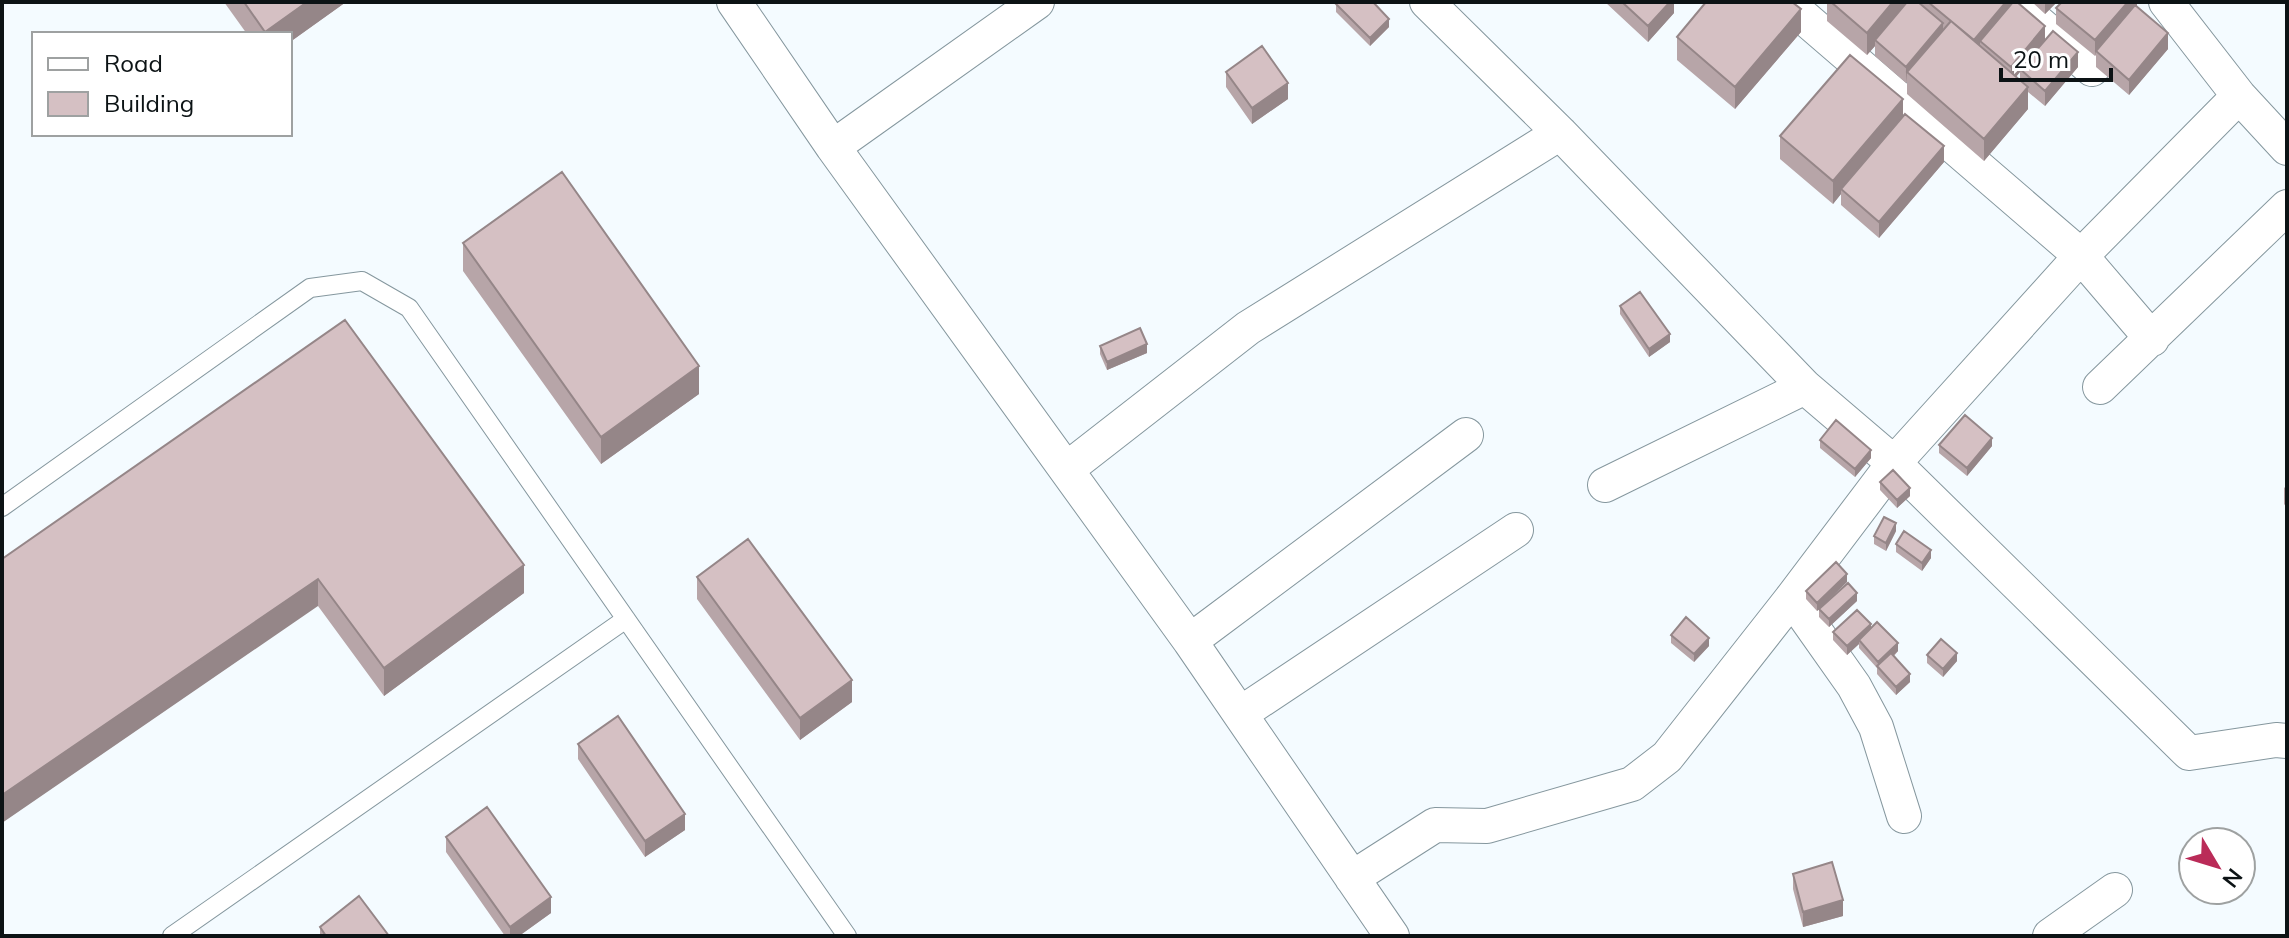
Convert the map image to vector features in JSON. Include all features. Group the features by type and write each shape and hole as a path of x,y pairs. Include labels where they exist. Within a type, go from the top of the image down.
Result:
{"street":[{"path":"734,2 833,147 1190,641 1392,936"},
{"path":"833,147 1037,2"},
{"path":"1427,2 1560,133 1805,387 1894,463 2189,753 2287,741"},
{"path":"1786,2 2081,256 2152,339"},
{"path":"2014,2 2092,69"},
{"path":"2166,2 2239,96 2287,148"},
{"path":"1352,878 1435,825 1487,826 1632,784 1667,757 1894,463 2081,256 2239,96"},
{"path":"1067,469 1248,328 1560,133"},
{"path":"2100,387 2287,207"},
{"path":"1605,485 1805,387"},
{"path":"1190,641 1466,435"},
{"path":"1240,714 1516,530"},
{"path":"1792,598 1854,686 1876,727 1904,816"},
{"path":"2050,936 2115,890"}],"lane":[{"path":"2,507 310,288 362,281 409,308 847,936"},
{"path":"172,936 626,619"}],"building":[{"path":"244,2 307,2 265,32"},
{"path":"1373,2 1389,19 1370,38 1336,4"},
{"path":"1622,2 1670,2 1648,26"},
{"path":"1706,2 1792,2 1801,9 1735,87 1677,37"},
{"path":"1831,2 1893,2 1867,33"},
{"path":"1907,2 1918,2 1943,23 1906,67 1875,40"},
{"path":"1928,2 2006,2 1974,40"},
{"path":"2013,2 2045,26 2011,67 1980,41"},
{"path":"2062,2 2128,2 2095,40 2056,8"},
{"path":"2135,5 2168,33 2129,80 2096,51"},
{"path":"1951,21 2028,87 1984,139 1907,72"},
{"path":"2053,31 2078,52 2045,91 2020,69"},
{"path":"1262,46 1288,83 1252,108 1226,72"},
{"path":"1850,55 1903,99 1833,181 1780,136"},
{"path":"1905,114 1944,146 1879,222 1841,189"},
{"path":"562,172 699,366 601,437 463,243"},
{"path":"1640,292 1670,334 1649,349 1620,306"},
{"path":"345,320 524,565 384,668 318,579 2,795 2,559"},
{"path":"1140,328 1147,344 1107,362 1100,346"},
{"path":"1965,415 1992,438 1967,468 1939,445"},
{"path":"1836,420 1871,450 1855,469 1820,440"},
{"path":"1893,470 1910,488 1897,500 1880,482"},
{"path":"1884,517 1896,523 1886,543 1874,536"},
{"path":"1904,531 1931,550 1922,563 1896,544"},
{"path":"748,539 852,680 800,718 697,577"},
{"path":"1836,562 1847,574 1817,603 1806,591"},
{"path":"1848,583 1857,593 1829,619 1819,609"},
{"path":"1857,610 1871,624 1847,646 1833,632"},
{"path":"1686,617 1709,638 1694,654 1671,635"},
{"path":"1877,622 1898,643 1878,662 1859,640"},
{"path":"1941,639 1957,653 1943,669 1927,655"},
{"path":"1891,653 1910,674 1896,687 1877,666"},
{"path":"618,716 685,814 645,841 578,744"},
{"path":"487,807 551,897 510,927 446,837"},
{"path":"1832,862 1843,900 1803,912 1793,874"},
{"path":"359,896 389,936 326,936 320,927"}]}
